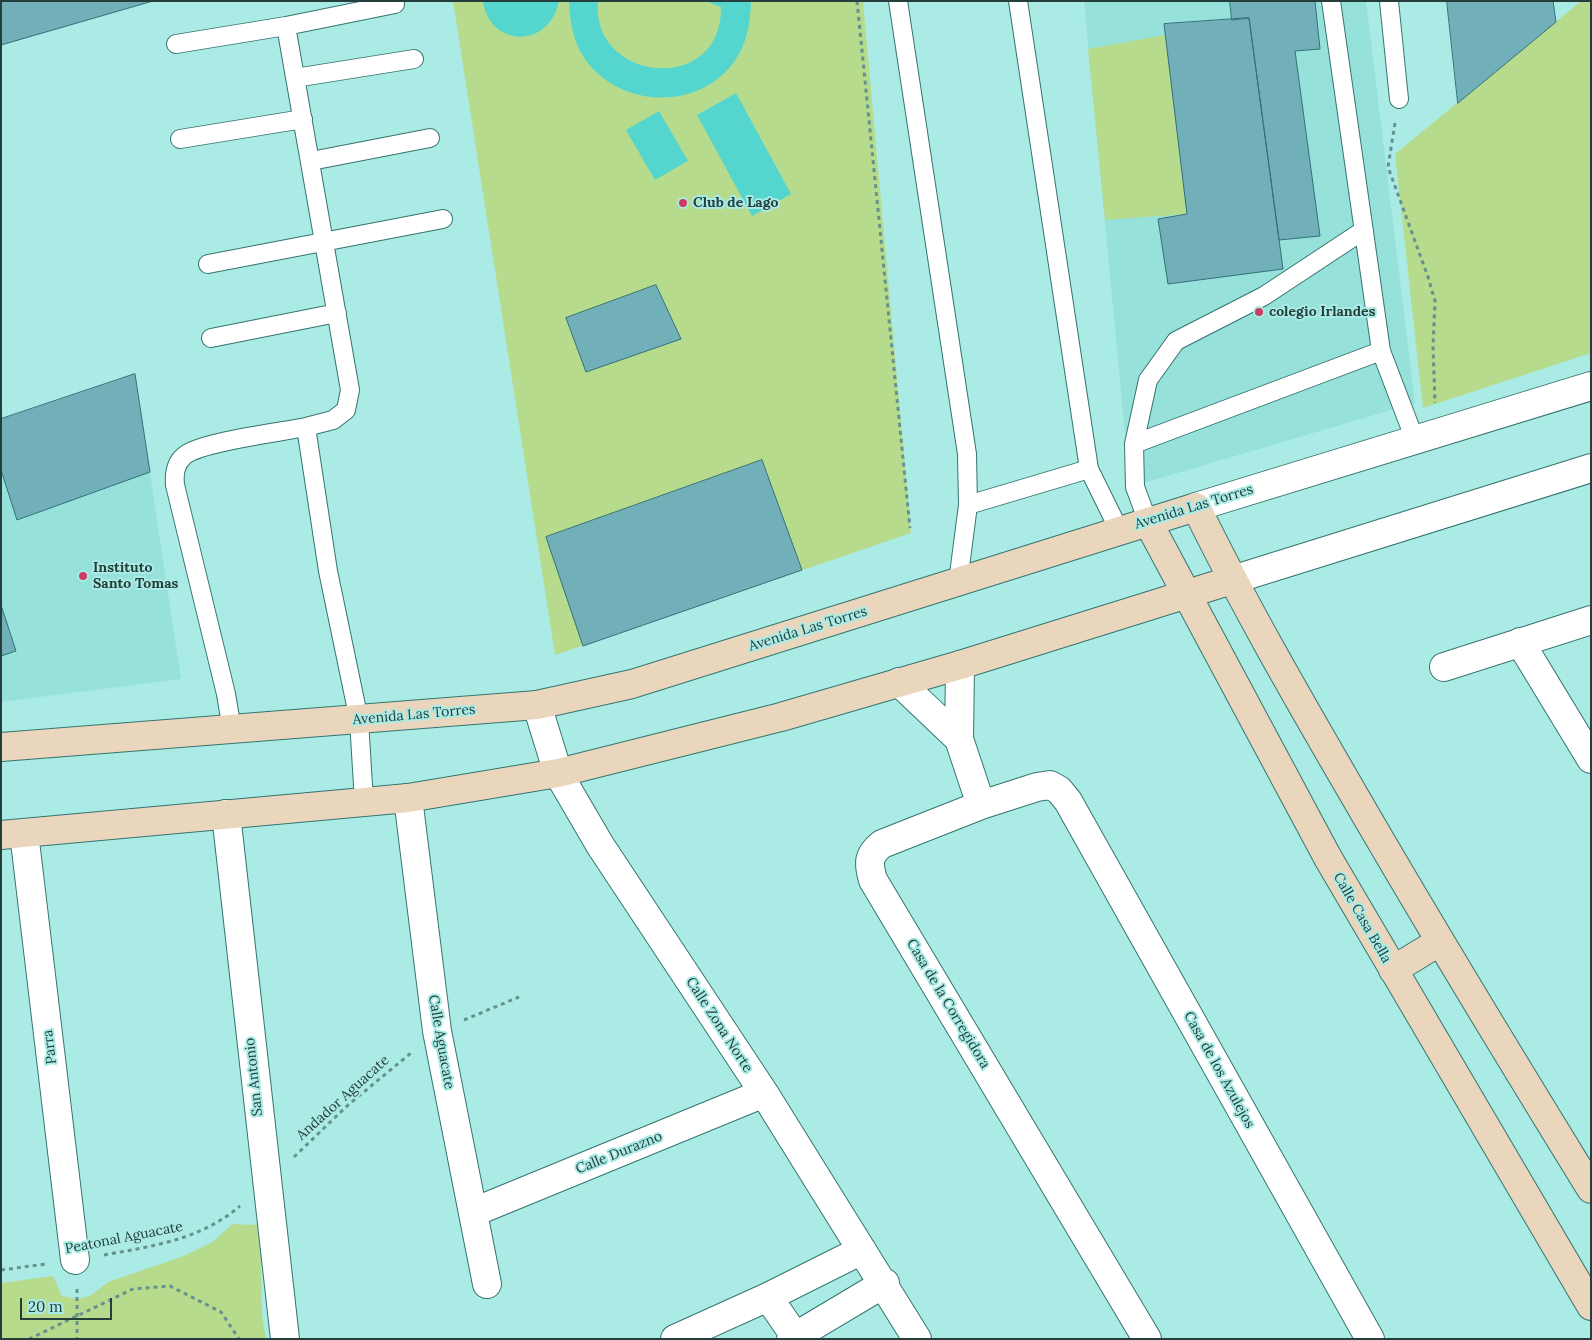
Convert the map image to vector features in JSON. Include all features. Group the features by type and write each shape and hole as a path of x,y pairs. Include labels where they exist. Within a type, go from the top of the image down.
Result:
{"street":[{"name":"Avenida Las Torres","path":"1,747 536,705 632,684 1119,530 1591,386"},
{"path":"13,834 408,798 558,773 781,717 960,665 1591,468"},
{"path":"1196,507 1232,580 1440,942 1591,1189"},
{"name":"Calle Casa Bella","path":"1148,522 1328,858 1591,1306"},
{"path":"1444,667 1591,620"},
{"path":"1520,642 1591,759"},
{"path":"960,665 959,739 981,805"},
{"path":"900,682 959,739"},
{"name":"Calle Zona Norte","path":"536,705 558,773 600,845 764,1093 862,1250 885,1283 918,1339"},
{"name":"Casa de la Corregidora","path":"1068,801 1059,790 1050,785 1037,787 981,805 882,844 871,853 869,865 873,880 1147,1339"},
{"name":"Calle Aguacate","path":"408,798 437,1030 488,1284"},
{"name":"Casa de los Azulejos","path":"1068,801 1370,1339"},
{"name":"San Antonio","path":"226,814 266,1184 285,1339"},
{"name":"Parra","path":"13,834 75,1260"},
{"path":"1393,970 1440,942"},
{"name":"Calle Durazno","path":"474,1212 764,1093"},
{"path":"675,1339 768,1297 862,1250"},
{"path":"768,1297 793,1338 885,1283"}],"lane":[{"path":"898,1 967,454 968,505 958,582"},
{"path":"1018,1 1089,469 1119,530"},
{"path":"1331,1 1381,351 1426,437"},
{"path":"1389,1 1399,100"},
{"path":"176,44 286,26 395,4"},
{"path":"232,730 226,694 175,485 174,470 184,456 204,447 333,420 346,410 350,390 286,26"},
{"path":"296,78 414,59"},
{"path":"180,139 303,118"},
{"path":"311,161 430,138"},
{"path":"208,264 442,219"},
{"path":"1148,522 1136,487 1134,444 1148,380 1176,341 1264,296 1364,230"},
{"path":"211,338 337,313"},
{"path":"1134,444 1381,351"},
{"path":"306,427 328,571 359,720 364,802"},
{"path":"968,505 1089,469"}],"path":[{"path":"857,1 910,528"},
{"path":"1399,100 1388,167 1435,301 1426,437"},
{"name":"Andador Aguacate","path":"266,1184 348,1105 437,1030 519,997"},
{"name":"Peatonal Aguacate","path":"1,1270 75,1260 175,1242 203,1231 232,1213 266,1184"},
{"path":"75,1260 78,1315 77,1339"},
{"path":"29,1339 133,1289 170,1286 221,1312 239,1339"}],"shaded area":[{"path":"483,1 559,1 553,17 544,28 532,35 520,37 507,34 496,27 488,16"},
{"path":"569,1 598,1 601,28 614,49 634,62 657,68 680,66 701,55 716,36 721,7 706,1 750,1 751,4 745,41 740,52 726,71 708,85 687,94 665,98 642,96 620,89 601,76 585,59 575,39 571,24"},
{"name":"colegio Irlandes","path":"1084,1 1366,1 1415,403 1130,487"},
{"path":"736,93 791,194 752,216 697,115"},
{"path":"659,111 688,161 655,180 626,130"},
{"name":"Instituto Santo Tomas","path":"135,374 181,679 1,702 1,419"}],"green space":[{"name":"Club de Lago","path":"453,1 863,1 911,533 555,655"},
{"path":"1581,1 1591,1 1591,353 1423,408 1395,154"},
{"path":"1165,35 1187,214 1105,220 1088,49"},
{"path":"233,1224 260,1225 262,1315 266,1339 1,1339 1,1283 53,1276 62,1296 76,1299 90,1296 108,1282 181,1257 211,1243"}],"building":[{"path":"1,1 153,1 1,45"},
{"path":"1230,1 1315,1 1320,49 1295,51 1320,236 1279,240 1249,18 1232,20"},
{"path":"1447,1 1553,1 1556,22 1458,103"},
{"path":"1249,18 1283,269 1168,284 1158,219 1187,214 1164,24"},
{"path":"656,285 681,339 586,372 566,318"},
{"path":"135,374 150,472 17,520 1,470 1,419"},
{"path":"762,460 802,570 583,646 546,537"},
{"path":"1,605 16,651 1,656"}],"place":[{"name":"Club de Lago","path":"683,203"},
{"name":"colegio Irlandes","path":"1259,312"},
{"name":"Instituto Santo Tomas","path":"83,576"}]}
